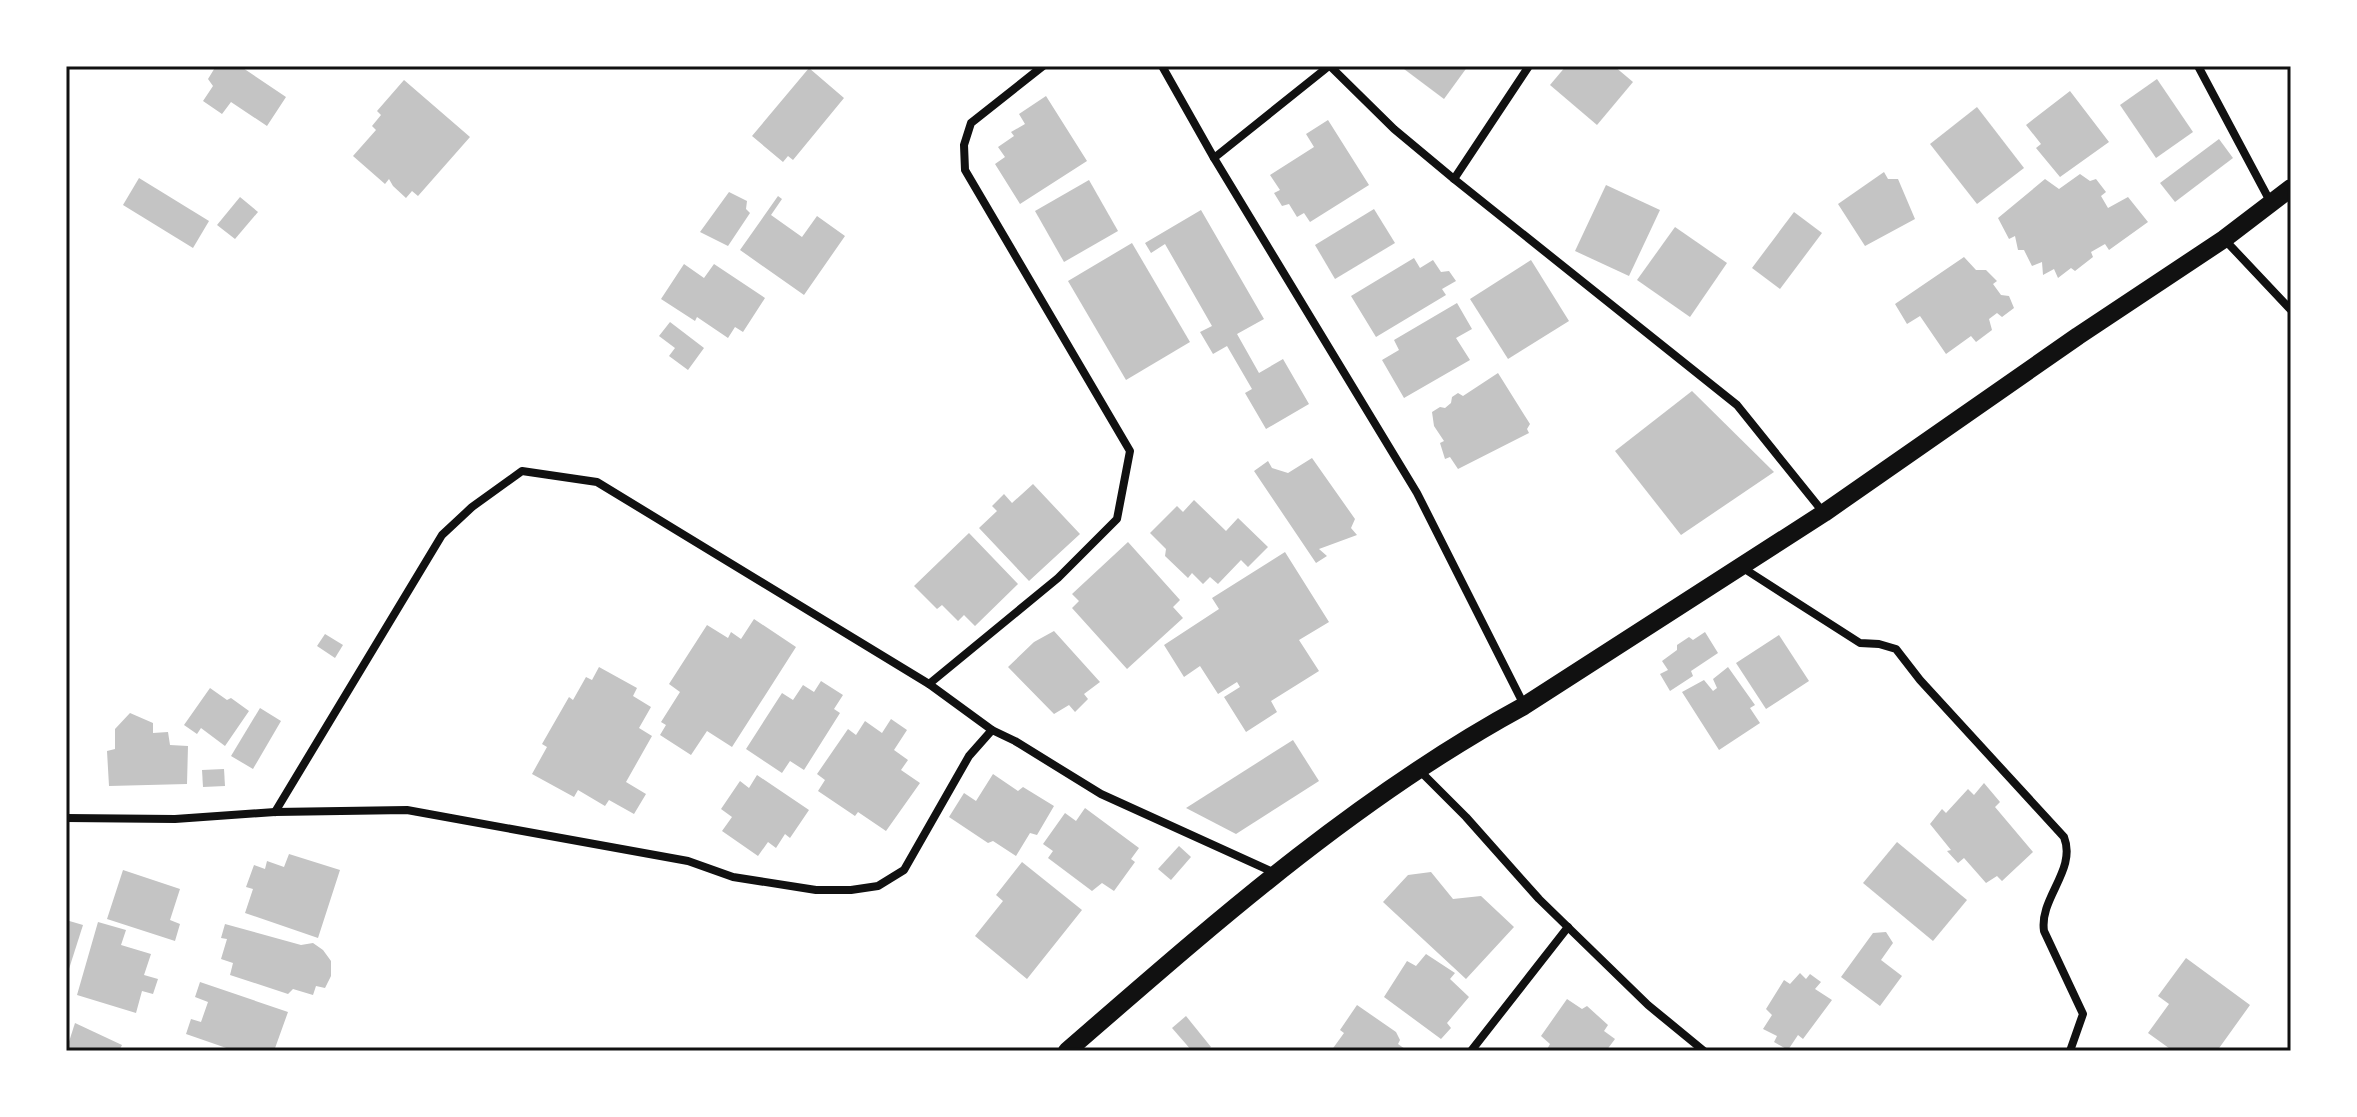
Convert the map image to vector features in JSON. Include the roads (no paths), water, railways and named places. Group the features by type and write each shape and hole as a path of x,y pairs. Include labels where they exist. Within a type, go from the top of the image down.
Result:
{"main road":[{"path":"1067,1051 1275,873 1419,770 1824,513 2078,336 2224,239 2291,188"}],"street":[{"path":"929,684 1058,578 1117,519 1130,451 965,170 964,145 971,123 1043,66"},
{"path":"1162,66 1214,158 1417,493 1524,706"},
{"path":"1214,158 1330,66 1394,129 1454,179 1737,405 1824,513"},
{"path":"1454,179 1529,66"},
{"path":"2198,66 2271,204"},
{"path":"2224,239 2291,310"},
{"path":"275,812 442,535 472,507 522,471 597,482 929,684 992,730 1101,794 1275,873"},
{"path":"1739,566 1860,643 1896,649 2064,837 2068,856 2042,919 2044,931 2083,1014 2070,1051"},
{"path":"66,818 175,819 275,812 407,810 688,861 733,877 816,890 851,890 878,886 904,870 969,756 992,730"},
{"path":"1419,770 1466,817 1539,899 1648,1005 1704,1051"},
{"path":"1471,1051 1568,927"}]}
